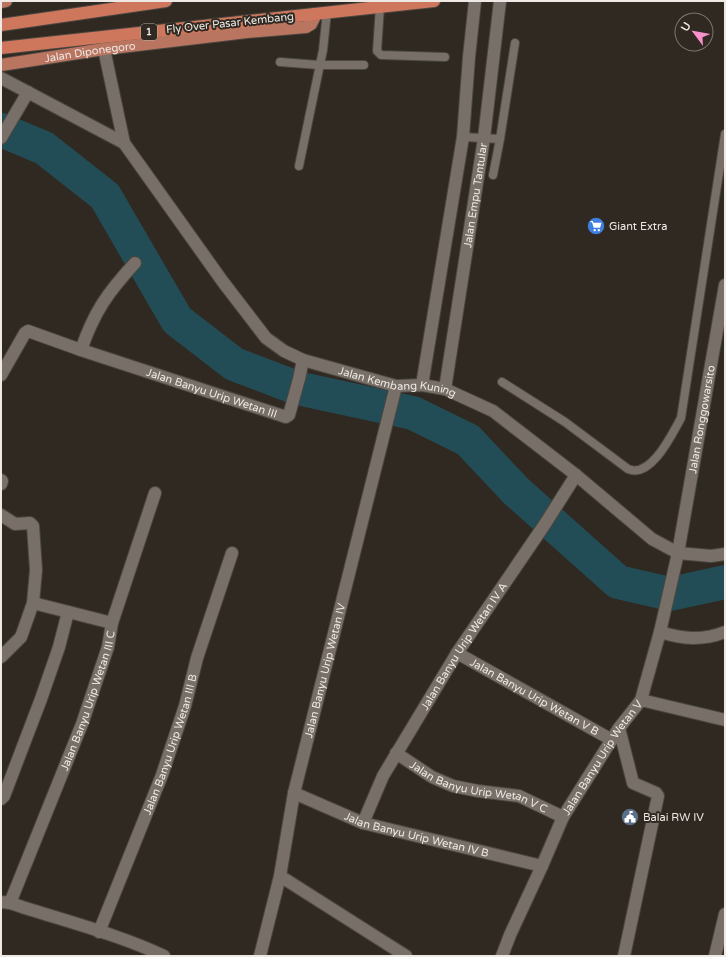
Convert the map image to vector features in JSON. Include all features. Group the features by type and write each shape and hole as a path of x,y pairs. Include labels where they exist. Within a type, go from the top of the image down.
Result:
{"highway":[{"path":"1,25 166,1"},
{"name":"1","path":"321,13 434,1"},
{"name":"Fly Over Pasar Kembang","path":"1,48 321,13"}],"main road":[{"path":"1,2 6,1"},
{"name":"Jalan Diponegoro","path":"1,65 104,49 247,32 306,27 311,24 321,13"}],"street":[{"name":"Jalan Empu Tantular","path":"422,385 463,137 475,1"},
{"name":"Jalan Empu Tantular","path":"445,389 484,138 500,1"},
{"name":"Jalan Kembang Kuning","path":"104,49 124,143 223,282 266,338 284,351 302,360 396,386 422,385 445,389 493,412 576,475 652,539 678,552 711,556 725,554"},
{"name":"Jalan Kembang Kuning","path":"1,78 124,143"},
{"path":"1,138 28,92"},
{"path":"81,350 88,328 101,304 118,281 135,263"},
{"name":"Jalan Ronggowarsito","path":"678,552 725,286"},
{"name":"Jalan Banyu Urip Wetan III","path":"1,375 26,331 286,417 289,415 295,394 302,360"},
{"name":"Jalan Banyu Urip Wetan IV","path":"260,956 280,876 294,793 396,386"},
{"name":"Jalan Banyu Urip Wetan IV A","path":"363,823 383,776 457,653 554,511 576,475"},
{"path":"1,480 1,484"},
{"name":"Jalan Banyu Urip Wetan III C","path":"6,903 82,724 108,647 112,623 155,493"},
{"path":"1,515 15,524 30,523 33,526 36,570 33,603 21,637 1,657"},
{"name":"Jalan Banyu Urip Wetan V","path":"502,956 563,817 619,728 641,700 660,632 678,552"},
{"name":"Jalan Banyu Urip Wetan III B","path":"99,932 162,775 185,706 197,658 232,553"},
{"path":"33,603 112,623"},
{"path":"1,799 4,796 41,700 68,612"},
{"path":"660,632 687,639 714,636 725,632"},
{"name":"Jalan Banyu Urip Wetan V B","path":"457,653 612,740"},
{"path":"641,700 725,720"},
{"path":"619,728 632,783 656,793 658,796 624,956"},
{"name":"Jalan Banyu Urip Wetan V C","path":"396,753 432,777 453,786 519,796 563,817"},
{"name":"Jalan Banyu Urip Wetan IV B","path":"294,793 363,823 542,866"},
{"path":"280,876 406,956"},
{"path":"6,903 99,932 149,949 164,956"},
{"path":"715,956 725,914"}],"lane":[{"path":"380,6 377,50 381,55 445,57"},
{"path":"298,166 322,50 321,13"},
{"path":"493,175 515,43"},
{"path":"280,62 364,65"},
{"path":"502,382 565,422 628,469 632,471 642,469 650,464 668,443 681,418 725,134"},
{"path":"463,137 500,139"}],"waterway":[{"path":"1,130 44,148 105,196 177,320 234,364 297,388 413,413 468,440 516,491 618,582 670,594 725,582"}],"place":[{"name":"Giant Extra","path":"596,226"},
{"name":"Balai RW IV","path":"630,817"}]}
